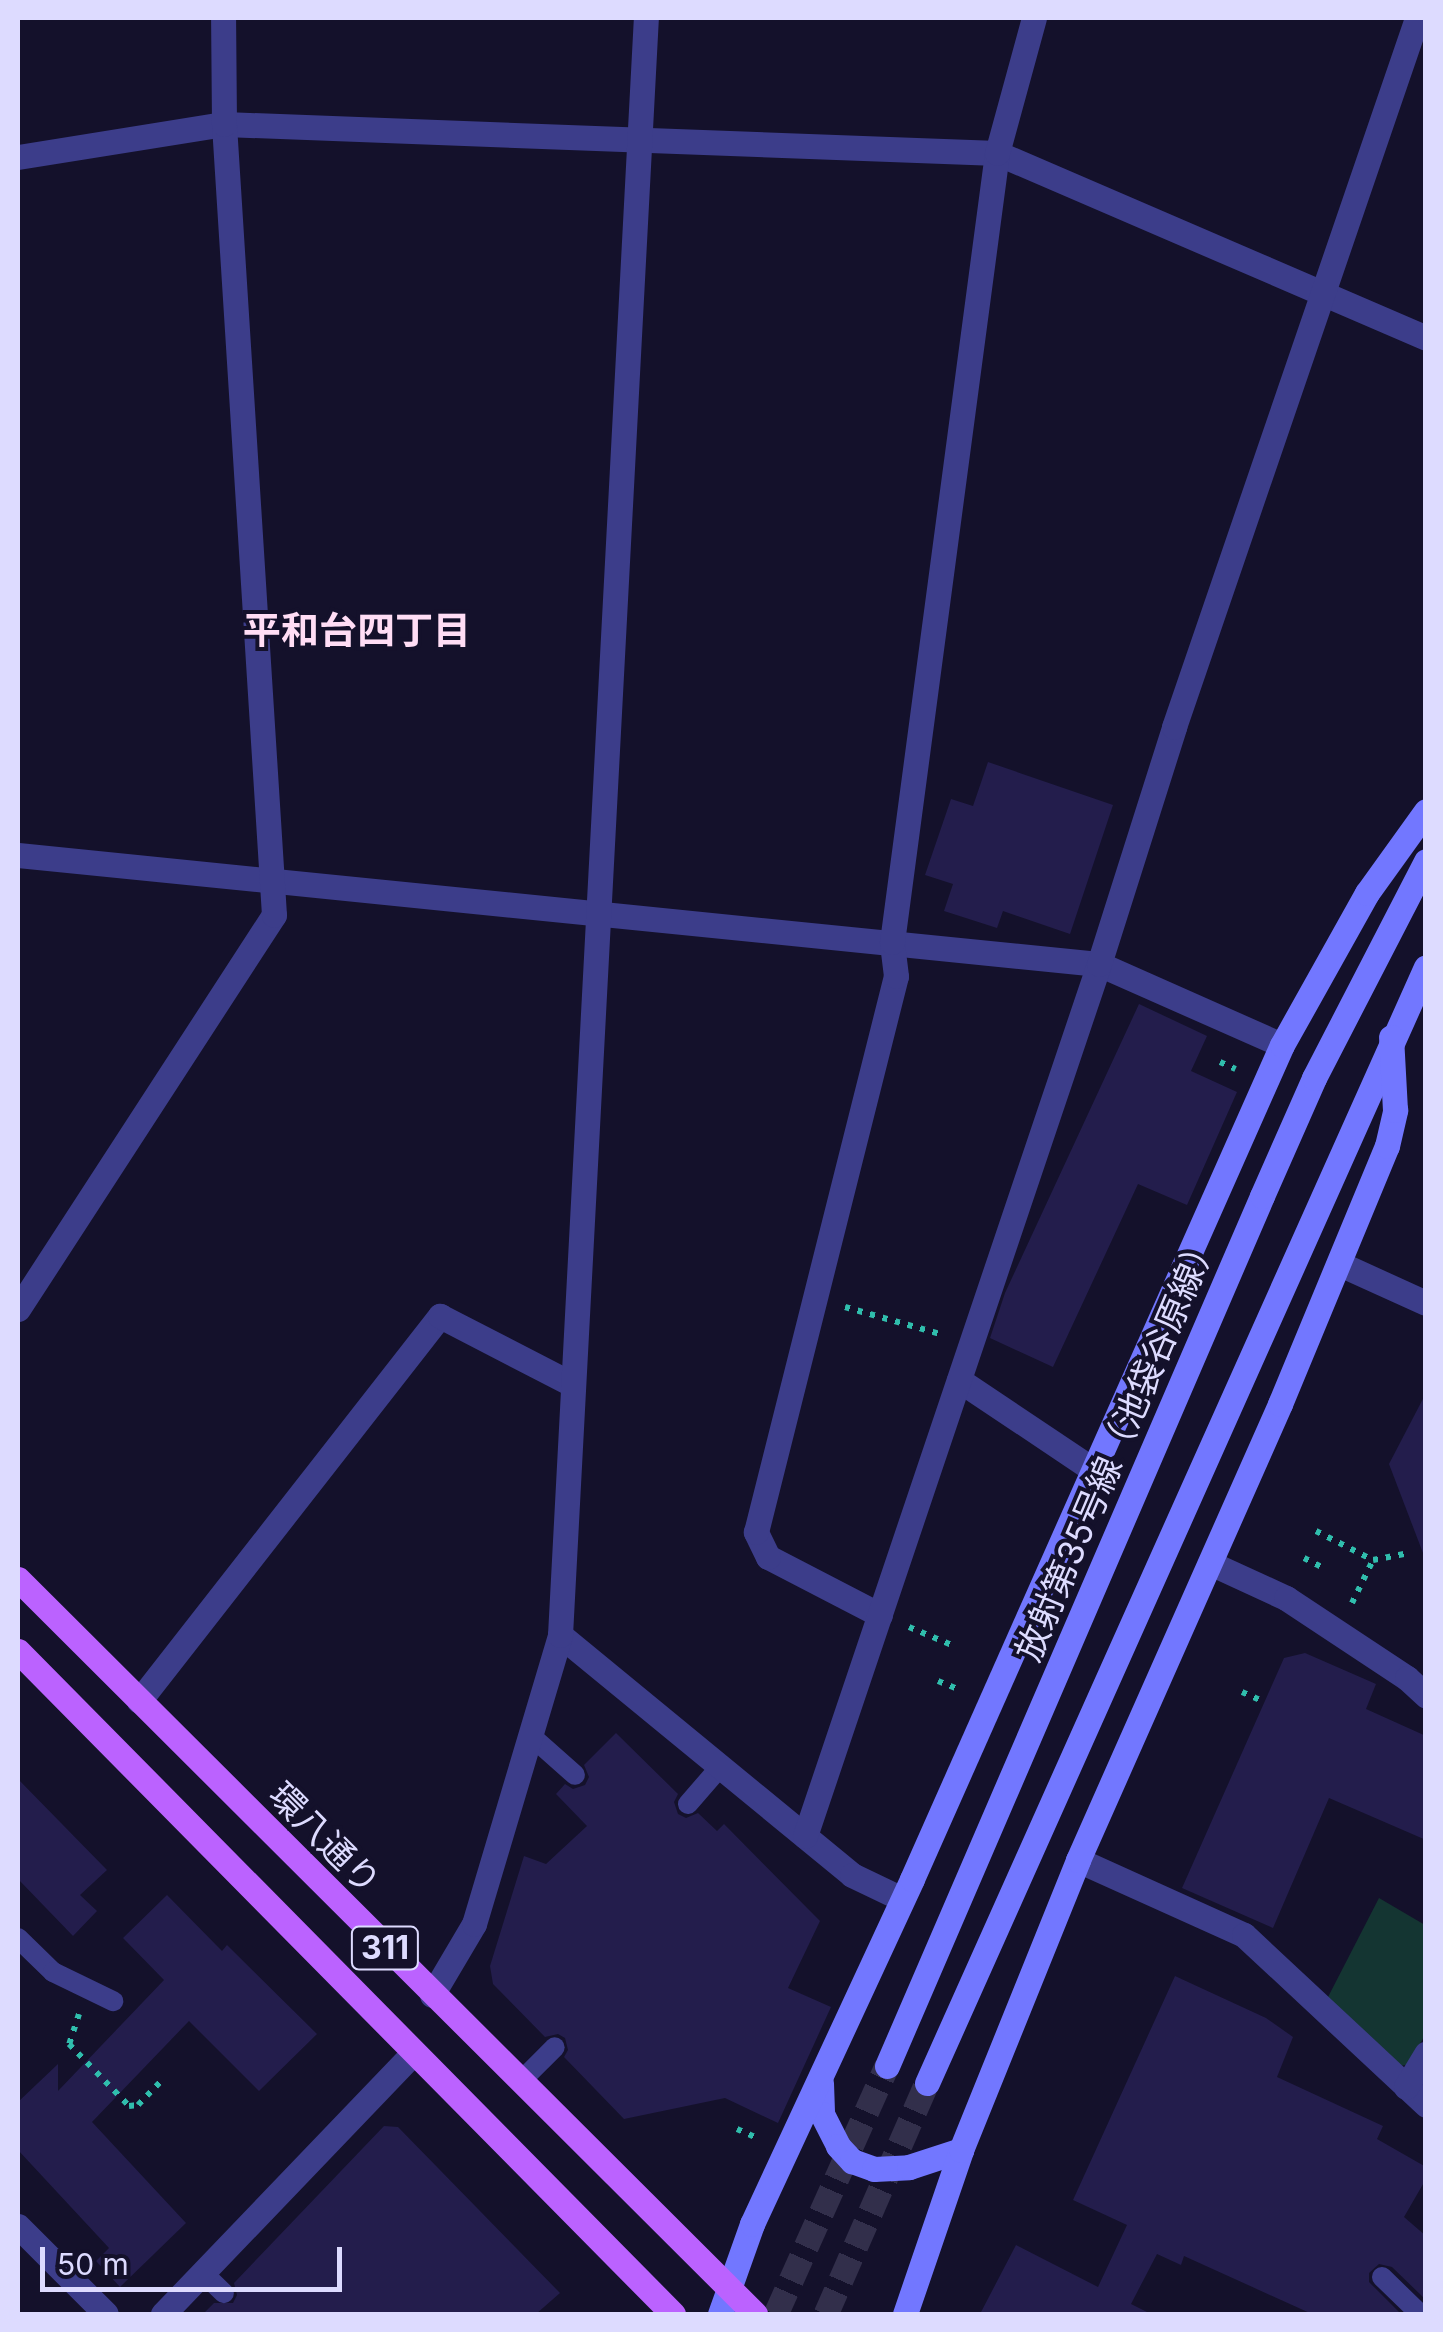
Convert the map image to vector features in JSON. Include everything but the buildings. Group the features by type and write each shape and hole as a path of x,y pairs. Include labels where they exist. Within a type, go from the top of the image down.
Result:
{"main road":[{"path":"720,2314 821,2076 1282,1045 1367,893 1426,811"},
{"name":"放射第35号線（池袋谷原線）","path":"887,2066 1292,1129 1426,861"},
{"path":"927,2082 1391,1037 1417,1006 1426,968"},
{"path":"905,2314 960,2150 1078,1860 1340,1264 1387,1146 1395,1110 1391,1037"},
{"name":"環八通り","path":"18,1578 755,2314"},
{"name":"311","path":"18,1651 672,2314"},
{"path":"821,2076 822,2114 838,2146 852,2161 874,2169 909,2167 960,2150"}],"street":[{"path":"18,1309 272,925 273,881 224,124 224,18"},
{"path":"432,1995 474,1924 560,1634 646,18"},
{"path":"880,1615 768,1557 756,1532 896,976 892,942 998,153 1034,18"},
{"path":"805,1836 1099,964 1174,727 1418,18"},
{"path":"18,157 224,124 998,153 1426,338"},
{"path":"18,855 1099,964 1282,1045"},
{"path":"1340,1264 1426,1303"},
{"path":"139,1701 440,1316 572,1384"},
{"path":"959,1380 1092,1469"},
{"path":"1210,1564 1286,1598 1408,1678 1426,1696"},
{"path":"560,1634 852,1875 902,1899"},
{"path":"1078,1860 1244,1935 1426,2106"},
{"path":"163,2314 413,2053"},
{"path":"1406,2086 1426,2054"},
{"path":"18,2226 106,2314"}],"lane":[{"path":"530,1735 574,1775"},
{"path":"688,1804 720,1767"},
{"path":"18,1938 53,1972 112,2001"},
{"path":"520,2082 555,2048"},
{"path":"202,2273 224,2293"},
{"path":"1382,2278 1420,2314"}],"path":[{"path":"815,1299 972,1343"},
{"path":"1316,1532 1373,1560 1410,1554"},
{"path":"1304,1558 1322,1567"},
{"path":"1349,1609 1373,1560"},
{"path":"880,1615 954,1646"},
{"path":"938,1681 964,1692 969,1682"},
{"path":"1242,1692 1264,1702"},
{"path":"89,1990 70,2044 128,2106 138,2105 161,2081"}],"green space":[{"path":"1379,1898 1425,1925 1425,2035 1408,2065 1395,2066 1327,1999"}],"tunnel":[{"path":"776,2314 887,2066"},
{"path":"826,2314 927,2083"}],"district":[{"name":"平和台四丁目","path":"357,631"}]}
